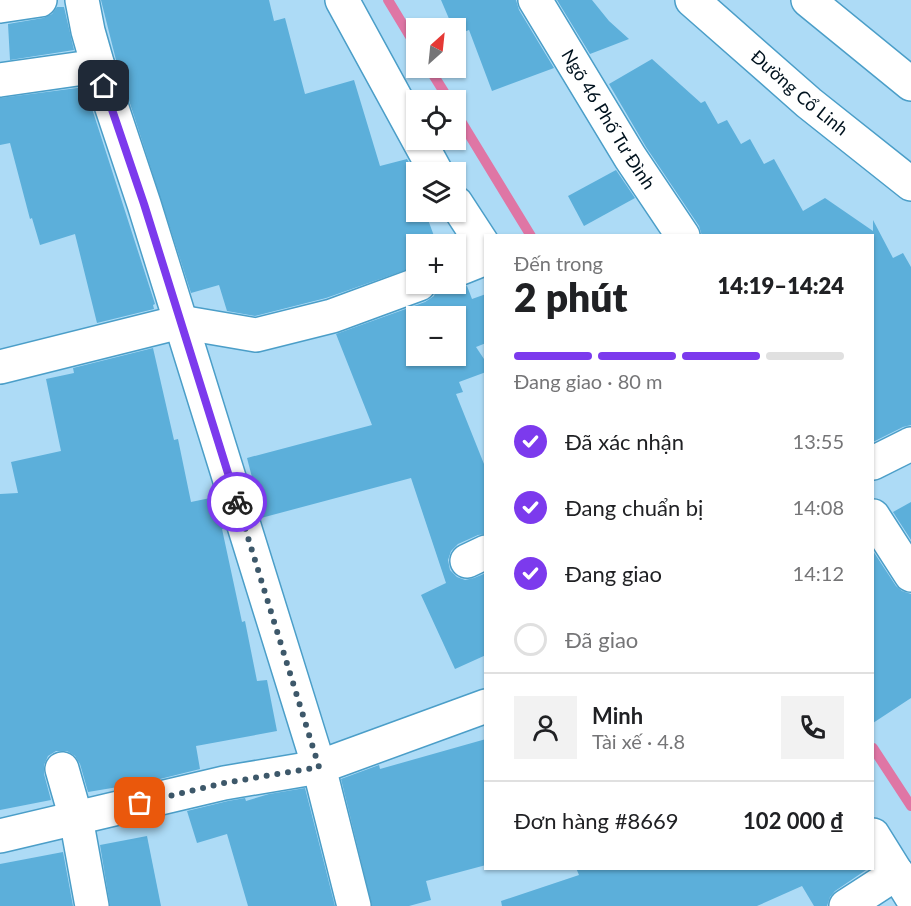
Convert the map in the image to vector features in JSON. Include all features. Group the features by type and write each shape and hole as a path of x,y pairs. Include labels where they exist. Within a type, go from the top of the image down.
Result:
{"street":[{"path":"0,6 40,0"},
{"path":"82,0 98,66 144,204 319,767 354,906"},
{"path":"342,0 431,162"},
{"name":"Ngõ 46 Phố Tư Đình","path":"535,0 630,158 682,234"},
{"name":"Đường Cổ Linh","path":"692,0 810,103 911,184"},
{"path":"808,0 911,84"},
{"path":"0,80 98,66"},
{"path":"466,218 484,246"},
{"path":"466,266 484,259"},
{"path":"0,366 180,322 256,335 332,316 406,289"},
{"path":"874,462 911,444"},
{"path":"874,518 911,575"},
{"path":"0,836 224,783 319,767 484,707"},
{"path":"62,769 76,818 92,906"},
{"path":"846,906 904,884 874,837"}],"building":[{"path":"101,0 269,0 274,21 285,18 305,94 354,80 380,166 407,159 409,162 406,162 406,222 429,222 433,234 406,234 406,270 326,298 255,316 227,311 219,285 191,293 116,60"},
{"path":"441,0 516,0 519,10 554,68 492,91 469,30 466,31 466,18 449,18"},
{"path":"557,0 592,0 609,21 629,39 590,54"},
{"path":"57,7 64,7 74,50 10,60 8,24 43,18 52,14"},
{"path":"652,59 701,103 705,101 718,124 727,120 741,144 750,139 764,164 774,159 803,211 825,198 873,231 873,220 893,258 903,253 911,267 911,425 874,442 874,234 701,234 699,226 646,147 609,84"},
{"path":"85,87 155,304 154,309 97,323 75,234 40,245 32,218 30,219 10,143 0,145 0,98"},
{"path":"616,170 635,198 584,226 568,196"},
{"path":"467,286 472,299 484,295 484,344 476,347 484,359 484,373 459,382 463,392 456,394 484,464 484,534 458,544 451,551 448,560 450,570 457,577 465,580 484,574 484,656 455,669 421,595 446,583 411,478 261,518 247,458 372,425 336,334 406,309 406,366 466,366 466,306 414,306 425,302 434,294 466,294"},
{"path":"153,348 174,440 178,439 191,502 215,497 225,528 222,529 257,681 267,680 277,731 196,746 200,769 148,782 88,792 80,764 75,756 67,751 56,751 48,756 44,765 51,800 0,810 0,494 18,493 11,462 61,451 46,379 74,373 73,368"},
{"path":"911,502 911,540 893,512"},
{"path":"874,553 896,586 911,594 911,698 874,722"},
{"path":"484,740 484,866 426,881 431,900 409,906 372,906 341,779 379,765 380,769"},
{"path":"305,788 335,906 248,906 227,834 197,843 187,811 228,801 245,798 246,801 269,794"},
{"path":"147,836 161,906 110,906 100,845"},
{"path":"63,852 73,906 0,906 0,864"},
{"path":"577,870 866,870 835,891 827,906 814,906 802,886 757,906 502,906 501,901 579,875"}],"waterway":[{"path":"388,0 406,30"},
{"path":"435,78 443,90"},
{"path":"466,129 530,234"},
{"path":"874,750 911,806"}],"way so far":[{"path":"140,803 224,783 319,767 237,502"}],"route":[{"path":"104,86 144,204 237,502"}]}
